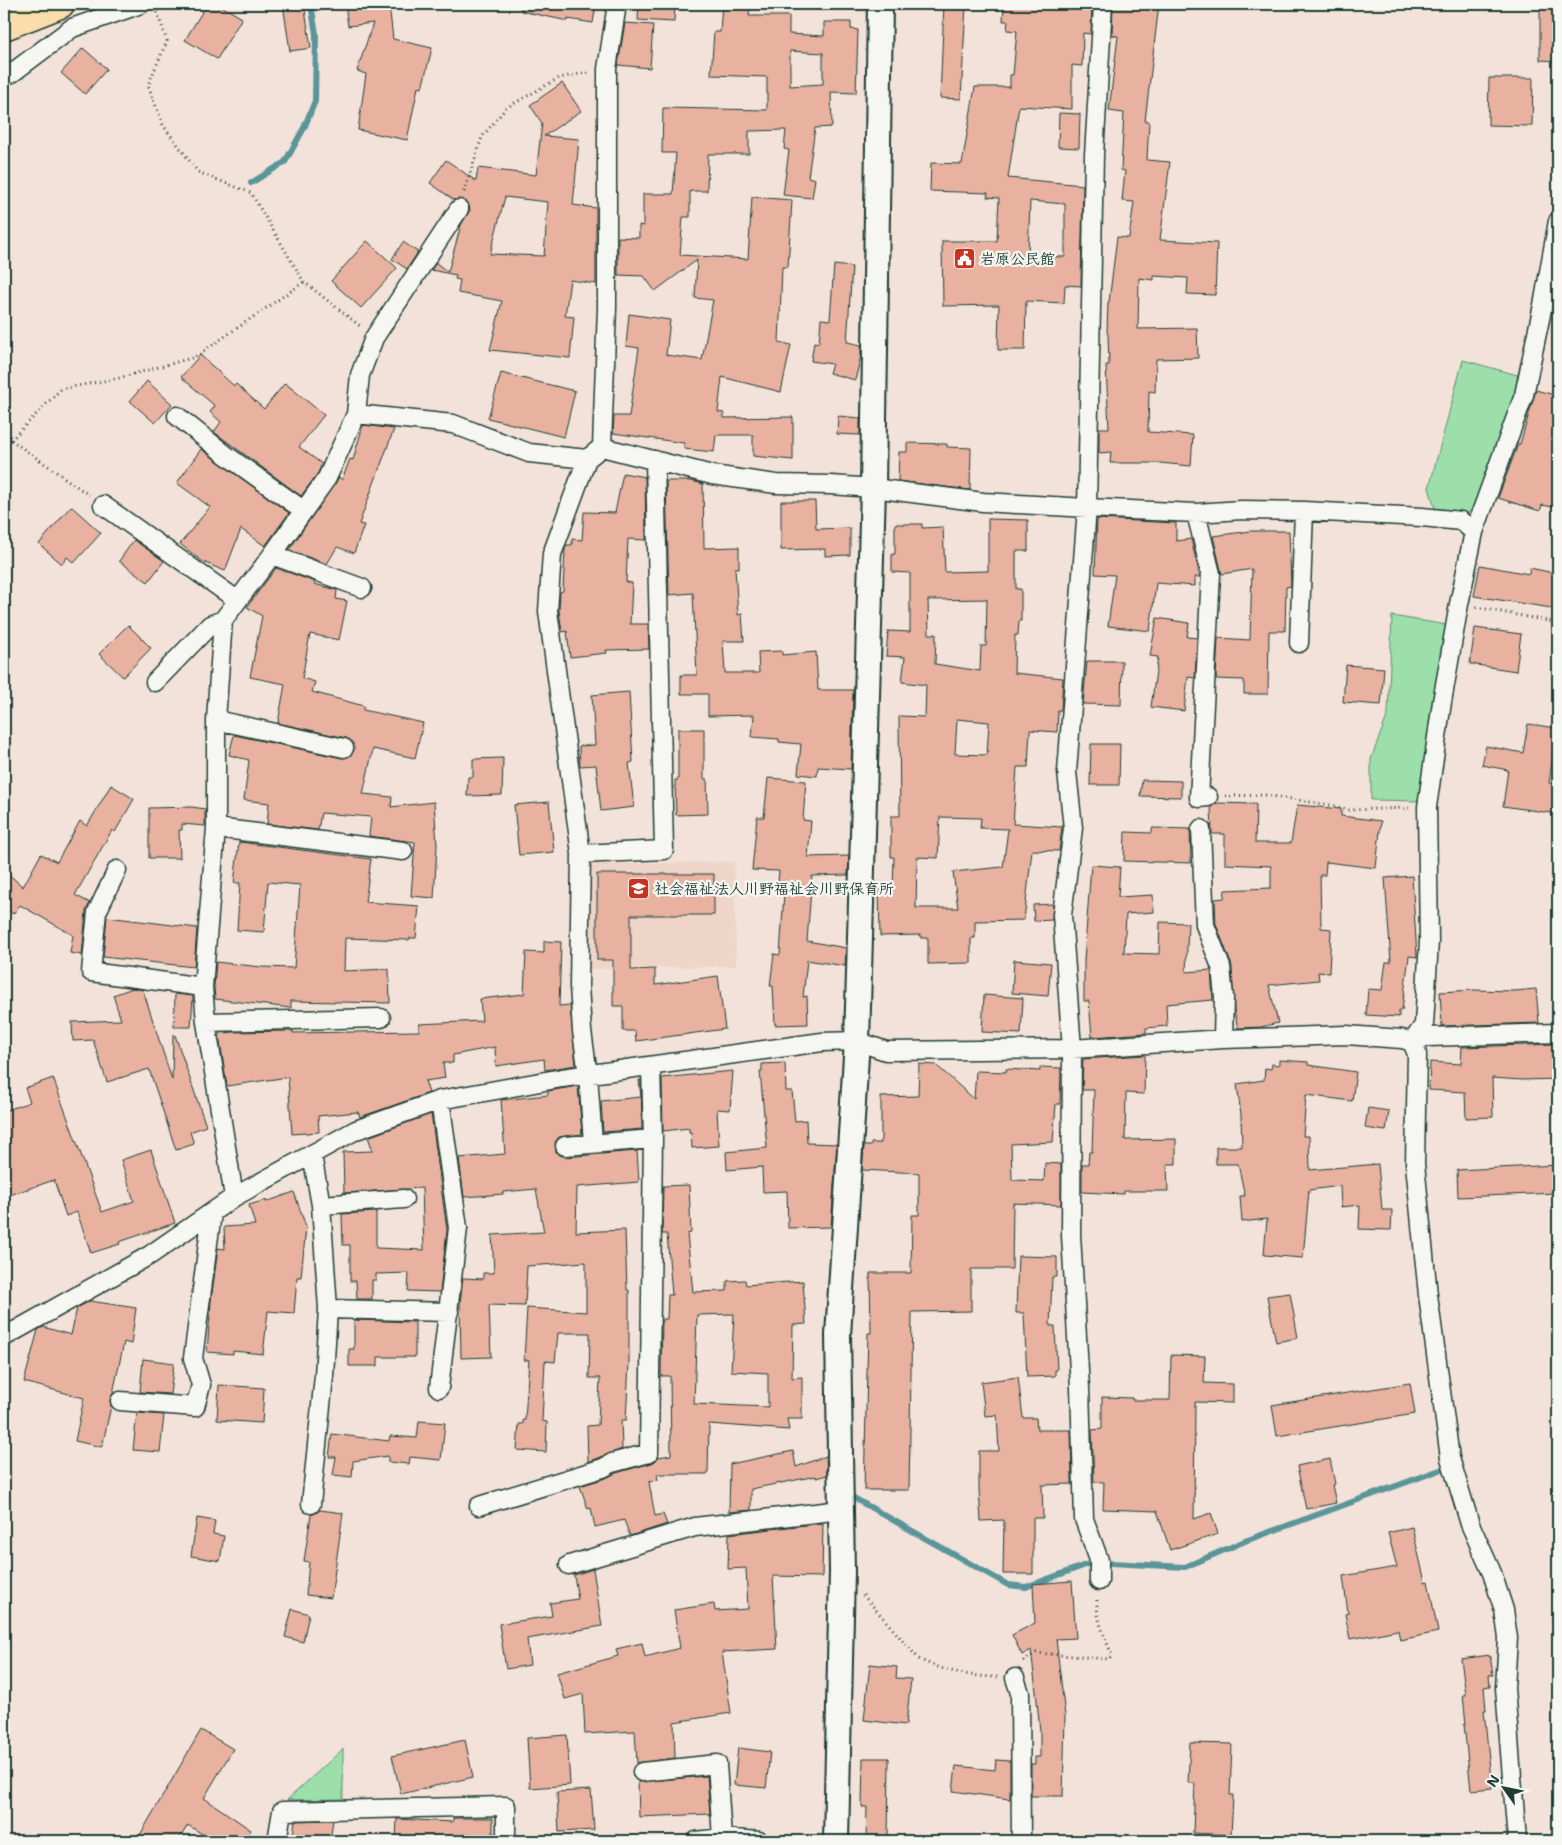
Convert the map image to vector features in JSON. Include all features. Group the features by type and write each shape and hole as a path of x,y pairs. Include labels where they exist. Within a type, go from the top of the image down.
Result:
{"highway":[{"path":"4,26 60,4"}],"street":[{"path":"4,76 12,73 72,28 141,4"},
{"path":"593,1144 579,986 581,854 548,611 552,554 587,459 602,447 607,307 607,68 616,4"},
{"path":"836,1841 842,1570 838,1335 857,1041 873,488 880,4"},
{"path":"1099,1581 1099,1560 1084,1520 1080,1388 1071,1235 1072,1049 1062,915 1073,828 1068,772 1087,508 1094,155 1103,4"},
{"path":"234,1197 206,1022 203,987 216,828 216,720 223,620 326,478 356,414 360,375 374,338 459,209"},
{"path":"1412,1042 1424,1025 1429,940 1427,807 1458,604 1474,532 1524,395 1558,222"},
{"path":"356,414 453,424 529,452 587,459"},
{"path":"177,416 226,455 303,510"},
{"path":"602,447 712,474 776,484 873,488 983,502 1087,508 1196,513 1241,510 1422,516 1461,521 1474,532"},
{"path":"581,854 664,850 655,460"},
{"path":"103,505 237,600"},
{"path":"1299,643 1304,511"},
{"path":"1196,513 1211,574 1199,798 1208,797"},
{"path":"272,555 362,588"},
{"path":"155,682 210,625 223,620"},
{"path":"216,720 344,748"},
{"path":"216,828 403,851"},
{"path":"1201,829 1205,924 1221,967 1224,997 1223,1039"},
{"path":"116,870 97,912 90,972 203,987"},
{"path":"206,1022 381,1018"},
{"path":"4,1337 150,1255 234,1197 356,1130 440,1100 562,1078 588,1076 822,1042 857,1041 886,1051 1072,1049 1223,1039 1346,1035 1402,1039 1412,1042 1428,1037 1558,1033"},
{"path":"1412,1042 1417,1054 1415,1164 1428,1295 1450,1458 1470,1524 1492,1573 1504,1610 1508,1638 1506,1688 1517,1841"},
{"path":"479,1506 649,1452 653,1139 651,1067"},
{"path":"439,1388 458,1228 440,1100"},
{"path":"565,1146 653,1139"},
{"path":"310,1504 324,1376 328,1309 320,1206 312,1155"},
{"path":"320,1206 404,1199"},
{"path":"120,1401 195,1407 201,1385 193,1358 212,1213"},
{"path":"328,1309 449,1312"},
{"path":"569,1565 695,1527 841,1510"},
{"path":"1015,1678 1020,1693 1025,1840"},
{"path":"642,1772 717,1764 722,1838"},
{"path":"277,1841 282,1811 506,1806 506,1841"},
{"path":"696,1841 722,1838 759,1841"}],"path":[{"path":"155,4 167,41 148,85 163,125 198,172 251,193 304,282 374,338"},
{"path":"459,209 482,137 506,108 559,78 607,68"},
{"path":"11,440 61,389 120,378 195,356 304,282"},
{"path":"4,428 11,440 103,505"},
{"path":"1458,604 1558,623"},
{"path":"1208,797 1264,795 1336,806 1347,810 1427,807"},
{"path":"842,1570 919,1659 929,1664 981,1677 1015,1678 1022,1661 1036,1653 1109,1659 1112,1655 1102,1629 1097,1605 1099,1581"}],"shaded area":[{"path":"734,862 736,966 588,969 587,864"}],"green space":[{"path":"1463,360 1521,376 1480,502 1468,513 1435,508 1429,488"},
{"path":"1392,616 1447,625 1421,801 1371,800 1371,759 1388,714"},
{"path":"343,1749 343,1799 287,1800"}],"building":[{"path":"207,4 218,4 242,18 217,59 185,40"},
{"path":"283,4 304,4 311,48 290,51"},
{"path":"345,4 389,4 393,39 432,48 422,88 418,87 407,140 358,130 366,74 357,71 373,23 348,26"},
{"path":"522,4 596,4 593,23 568,19 568,21 521,11"},
{"path":"639,4 675,4 674,22 638,20"},
{"path":"722,4 750,4 749,16 789,16 789,34 824,36 824,22 851,22 851,29 858,30 856,93 831,92 832,127 815,128 808,177 815,179 812,198 783,195 789,150 784,149 786,130 749,131 749,154 708,154 707,191 690,191 690,217 683,217 680,255 748,259 752,197 792,200 788,267 782,267 779,342 791,345 781,392 722,377 718,412 724,413 724,418 793,417 793,460 753,456 753,435 716,435 714,452 684,449 684,443 613,433 614,416 629,416 639,348 626,346 629,314 670,320 666,355 702,360 713,300 695,298 697,260 655,291 644,276 618,275 618,237 639,238 639,225 643,226 643,194 673,194 676,153 662,153 663,108 767,110 767,77 711,75 714,32 720,32","holes":["790,51 823,53 823,84 790,86"]},
{"path":"944,4 966,4 961,99 940,98"},
{"path":"1004,4 1092,4 1091,34 1083,33 1082,66 1072,65 1072,109 1019,106 1008,178 1083,185 1081,286 1065,285 1064,303 1026,301 1025,350 998,350 999,305 943,306 942,241 997,241 999,198 987,197 988,193 930,191 931,163 962,164 975,87 1010,87 1017,31 1007,30 1008,21 1003,21","holes":["1030,201 1065,204 1065,257 1028,256"]},
{"path":"1113,4 1159,4 1145,121 1149,121 1147,160 1170,162 1160,240 1217,243 1215,295 1187,294 1188,278 1154,276 1154,280 1139,278 1138,329 1197,328 1198,358 1156,359 1155,392 1149,391 1148,432 1193,435 1191,466 1160,463 1110,463 1111,452 1099,453 1099,428 1109,428 1106,365 1109,365 1108,302 1117,237 1129,238 1134,202 1122,201 1125,171 1121,170 1124,113 1109,111 1118,36 1112,35"},
{"path":"1540,4 1558,4 1558,61 1540,60"},
{"path":"625,23 653,25 650,68 618,65"},
{"path":"83,48 107,69 85,94 61,73"},
{"path":"1489,78 1533,78 1532,126 1488,125"},
{"path":"562,83 581,111 544,136 579,139 573,205 596,208 596,284 570,280 565,316 574,317 570,358 490,350 502,301 458,293 460,280 455,279 456,275 431,270 436,263 448,272 461,225 470,210 469,205 464,200 454,200 430,183 446,160 476,181 478,168 536,175 542,123 530,105","holes":["505,197 548,202 544,256 490,254"]},
{"path":"1059,113 1080,114 1079,148 1058,147"},
{"path":"367,241 397,268 361,308 331,281"},
{"path":"403,242 418,252 407,269 392,259"},
{"path":"834,265 852,267 847,342 861,345 861,356 855,380 829,373 832,364 811,361 814,342 819,343 821,319 830,320"},
{"path":"200,355 234,386 236,384 264,409 285,383 324,415 299,447 322,464 318,473 301,496 214,432 221,422 210,412 215,406 181,377"},
{"path":"501,373 575,391 564,437 488,418"},
{"path":"147,381 172,404 155,423 130,401"},
{"path":"1536,390 1558,396 1558,508 1542,505 1540,511 1498,498 1518,444 1520,444"},
{"path":"838,416 860,418 860,435 837,434"},
{"path":"363,425 394,429 359,524 364,525 354,553 337,547 327,564 289,550 339,477 342,480 350,459 353,460"},
{"path":"907,443 947,444 947,447 971,448 970,490 898,481 899,452 907,452"},
{"path":"201,449 289,513 265,546 241,529 225,571 203,562 180,544 210,507 177,483"},
{"path":"623,473 645,477 646,540 628,539 626,582 632,583 630,624 648,624 649,649 606,650 607,653 570,657 567,631 562,632 559,610 560,592 563,591 565,549 567,545 572,545 572,539 582,540 584,512 615,513"},
{"path":"666,481 691,481 703,484 704,548 739,547 739,568 735,568 738,615 742,614 744,641 723,641 725,673 759,673 758,652 782,651 782,655 816,652 818,690 853,690 851,769 818,767 817,776 798,774 801,744 779,742 779,739 752,737 754,715 708,716 708,694 681,694 681,675 697,675 693,593 669,595"},
{"path":"781,501 815,501 816,529 850,528 850,555 825,556 825,549 781,550"},
{"path":"71,506 101,533 74,563 67,557 62,564 39,544"},
{"path":"988,519 1028,520 1028,551 1016,551 1016,589 1021,589 1021,621 1019,621 1018,635 1015,635 1014,673 1063,678 1061,710 1058,710 1057,732 1030,730 1028,767 1017,767 1013,824 1062,827 1059,851 1032,850 1024,920 975,921 975,938 971,938 971,963 928,964 928,938 921,938 921,935 880,936 879,889 893,890 894,857 891,857 891,816 900,816 899,716 925,717 926,685 902,682 905,657 886,656 888,631 910,632 910,573 892,572 892,554 895,554 895,524 922,524 922,528 943,527 945,572 988,571","holes":["987,599 986,646 981,646 980,671 935,664 936,634 929,634 928,600","957,719 989,722 987,755 955,754","940,817 981,818 980,828 1008,829 1003,867 953,872 958,908 916,908 917,857 938,858"]},
{"path":"1097,519 1176,523 1176,541 1191,539 1200,577 1195,577 1195,586 1156,583 1150,631 1108,626 1115,575 1095,574"},
{"path":"1251,531 1289,531 1291,586 1286,587 1285,631 1269,631 1268,694 1244,694 1244,680 1216,679 1218,638 1250,640 1252,569 1222,574 1213,536"},
{"path":"134,540 164,561 148,582 119,561"},
{"path":"1480,565 1529,574 1530,568 1558,574 1558,609 1474,596"},
{"path":"276,568 315,582 314,584 337,590 336,599 347,601 339,640 310,634 302,678 315,682 312,692 364,706 363,710 423,723 415,758 373,749 363,794 392,797 391,807 434,802 437,845 434,898 411,896 415,842 369,836 371,817 321,813 318,830 267,824 269,803 244,800 249,760 229,755 234,735 342,758 351,755 354,750 351,741 346,738 278,723 285,684 250,677 262,616 247,607"},
{"path":"1157,618 1189,623 1187,637 1197,638 1195,678 1188,677 1184,711 1151,707 1158,657 1150,656"},
{"path":"128,625 151,648 123,677 99,654"},
{"path":"1475,628 1521,634 1516,671 1470,664"},
{"path":"1087,661 1122,661 1121,705 1083,704"},
{"path":"1346,665 1384,668 1381,705 1343,702"},
{"path":"629,692 633,762 629,763 634,807 601,811 596,765 580,766 579,746 595,745 592,695"},
{"path":"1528,724 1557,728 1549,783 1558,785 1558,814 1503,806 1508,770 1482,765 1486,746 1523,753"},
{"path":"678,729 704,729 704,779 707,779 708,814 676,815 675,780 678,780"},
{"path":"1091,744 1120,744 1119,785 1090,785"},
{"path":"503,758 502,795 467,796 468,777 473,777 473,759"},
{"path":"768,778 806,781 803,820 811,821 808,857 849,856 848,875 812,876 807,941 846,948 845,966 807,960 803,997 807,996 808,1024 775,1025 773,986 770,986 774,954 780,955 784,893 777,892 779,871 752,870 757,817 764,817"},
{"path":"1142,780 1181,781 1181,797 1140,796"},
{"path":"111,785 134,799 115,832 112,830 75,895 90,903 86,911 82,955 70,953 73,935 20,905 13,914 4,906 4,870 23,887 41,854 57,862 80,821 87,826"},
{"path":"549,802 554,852 519,855 514,805"},
{"path":"1217,803 1256,804 1255,843 1291,843 1297,805 1341,809 1341,816 1381,821 1376,868 1326,862 1325,875 1320,875 1321,928 1331,929 1329,973 1318,972 1319,980 1269,985 1278,1023 1261,1027 1238,1028 1234,1011 1232,966 1216,924 1215,899 1224,898 1225,890 1271,888 1271,866 1225,864 1225,834 1212,834 1211,807"},
{"path":"192,807 205,809 205,826 182,824 182,830 179,830 180,858 149,858 149,808"},
{"path":"1152,828 1190,829 1191,863 1124,861 1125,832 1152,833"},
{"path":"239,842 371,859 365,902 419,906 416,938 410,938 409,940 345,938 344,971 389,969 390,1003 291,1001 291,1008 215,999 216,962 261,967 294,968 300,885 268,882 264,932 237,930 240,883 234,883"},
{"path":"1091,865 1120,867 1118,897 1153,895 1154,912 1126,914 1124,953 1159,954 1160,922 1188,923 1186,972 1211,970 1213,1000 1166,1004 1167,1026 1146,1028 1146,1033 1092,1037 1089,1001 1084,1001 1084,961"},
{"path":"597,874 714,874 714,915 631,915 631,970 655,969 655,985 718,976 725,1029 636,1041 635,1031 623,1031 623,1006 613,1006 613,960 597,960"},
{"path":"1412,876 1417,957 1409,956 1402,1010 1399,1010 1399,1017 1366,1015 1368,989 1382,990 1386,962 1391,962 1385,878"},
{"path":"1053,904 1052,920 1034,921 1033,905"},
{"path":"107,917 197,928 194,967 103,957"},
{"path":"544,941 561,942 559,1006 570,1005 576,1065 545,1070 544,1059 496,1066 495,1047 453,1055 453,1063 443,1063 445,1078 425,1081 429,1093 360,1117 358,1112 318,1116 319,1132 292,1134 288,1077 227,1086 219,1034 293,1031 293,1033 419,1031 419,1024 482,1021 480,999 524,994 526,952 544,953"},
{"path":"1014,960 1051,963 1048,996 1012,993"},
{"path":"133,988 143,990 172,1080 173,1035 175,1035 206,1126 190,1132 194,1144 176,1150 149,1069 107,1082 93,1040 73,1041 72,1022 121,1020 113,995"},
{"path":"1536,989 1539,1023 1442,1026 1440,992"},
{"path":"175,994 193,996 191,1027 174,1027"},
{"path":"984,995 1023,998 1021,1034 982,1032"},
{"path":"1558,1044 1558,1079 1522,1080 1492,1078 1493,1117 1466,1118 1465,1092 1429,1090 1430,1062 1461,1064 1462,1047"},
{"path":"1145,1055 1144,1094 1126,1093 1125,1140 1176,1139 1176,1164 1167,1164 1168,1191 1124,1191 1124,1194 1082,1192 1082,1164 1088,1164 1089,1152 1092,1152 1094,1090 1082,1090 1083,1059"},
{"path":"1279,1060 1308,1062 1308,1065 1356,1072 1352,1101 1306,1095 1303,1136 1309,1136 1310,1170 1378,1164 1382,1210 1392,1210 1391,1230 1359,1229 1360,1205 1341,1207 1340,1186 1309,1190 1303,1258 1264,1255 1267,1219 1242,1222 1240,1196 1245,1196 1238,1164 1216,1164 1216,1147 1242,1147 1241,1115 1237,1084 1264,1080 1265,1068 1271,1069 1272,1064 1279,1065"},
{"path":"785,1063 786,1091 792,1091 795,1121 806,1120 807,1143 837,1144 831,1227 788,1228 787,1191 763,1192 762,1167 727,1170 726,1152 767,1148 760,1071 762,1071 762,1064"},
{"path":"919,1064 936,1065 974,1099 976,1071 1006,1072 1006,1069 1040,1071 1040,1067 1061,1068 1060,1104 1056,1104 1053,1142 1011,1144 1012,1180 1044,1181 1045,1163 1061,1164 1061,1205 1013,1203 1012,1269 971,1269 971,1311 912,1312 909,1490 864,1490 868,1333 871,1333 870,1273 911,1273 912,1215 919,1215 919,1173 862,1170 864,1146 871,1146 871,1143 881,1143 881,1097 918,1096"},
{"path":"733,1071 730,1110 717,1109 719,1146 692,1148 689,1128 663,1131 662,1078"},
{"path":"53,1078 102,1212 134,1201 121,1160 151,1150 175,1223 91,1253 77,1212 66,1216 54,1180 4,1197 4,1111 30,1102 25,1088"},
{"path":"639,1080 641,1080 642,1129 603,1132 601,1101 641,1097"},
{"path":"578,1086 582,1134 559,1137 555,1142 556,1152 566,1157 637,1151 639,1182 577,1187 576,1232 625,1230 627,1290 629,1290 629,1363 626,1420 621,1420 622,1449 588,1462 587,1426 598,1425 600,1378 589,1378 590,1333 558,1333 555,1362 545,1361 542,1421 547,1422 546,1452 517,1450 519,1424 523,1424 523,1420 525,1420 529,1360 524,1360 527,1308 586,1312 586,1262 527,1266 525,1306 489,1305 491,1357 461,1358 460,1304 463,1278 483,1279 483,1273 494,1273 492,1235 544,1232 536,1189 464,1197 459,1158 505,1154 501,1100 548,1095 548,1091"},
{"path":"1368,1108 1389,1111 1386,1131 1365,1128"},
{"path":"431,1114 447,1230 440,1292 408,1291 409,1273 376,1274 376,1280 372,1280 372,1299 357,1299 356,1281 350,1281 350,1245 343,1245 342,1214 376,1212 376,1248 424,1250 422,1188 344,1193 343,1152 373,1151 368,1137"},
{"path":"1558,1165 1558,1193 1458,1197 1457,1170"},
{"path":"689,1185 691,1233 687,1234 693,1292 727,1291 727,1281 745,1280 746,1285 803,1281 806,1324 793,1325 792,1378 802,1377 802,1419 787,1419 789,1430 709,1424 708,1474 657,1474 658,1480 649,1482 655,1516 663,1514 667,1524 630,1536 624,1520 595,1527 591,1508 588,1509 580,1486 652,1463 658,1457 671,1455 670,1376 661,1376 662,1319 667,1319 668,1295 672,1295 667,1234 662,1234 663,1186","holes":["734,1314 731,1371 768,1373 768,1407 694,1404 697,1315"]},
{"path":"294,1192 306,1227 301,1277 297,1277 294,1313 268,1311 263,1354 233,1351 233,1354 207,1352 218,1248 225,1249 224,1227 255,1225 249,1205 266,1200 266,1202"},
{"path":"1018,1256 1057,1257 1057,1277 1052,1277 1050,1326 1055,1326 1057,1370 1055,1370 1055,1376 1027,1377 1024,1313 1016,1313"},
{"path":"1290,1293 1298,1338 1276,1342 1267,1296"},
{"path":"90,1301 136,1308 131,1344 124,1342 110,1400 111,1406 102,1447 75,1441 84,1398 24,1382 38,1330 43,1327 71,1335 77,1308"},
{"path":"354,1320 415,1322 415,1357 378,1357 378,1366 349,1366 349,1349 354,1349"},
{"path":"1171,1355 1205,1356 1204,1383 1233,1384 1233,1403 1195,1402 1194,1519 1211,1513 1218,1534 1170,1550 1157,1511 1103,1509 1104,1482 1094,1482 1092,1430 1102,1429 1102,1397 1132,1398 1132,1400 1170,1400"},
{"path":"143,1359 174,1363 170,1394 140,1392"},
{"path":"1018,1377 1023,1418 1036,1418 1037,1430 1071,1430 1072,1484 1042,1485 1043,1518 1033,1518 1033,1574 1003,1574 1004,1520 981,1521 979,1451 999,1451 997,1415 985,1416 981,1382"},
{"path":"1410,1383 1415,1414 1277,1436 1272,1405"},
{"path":"219,1385 264,1388 262,1423 217,1420"},
{"path":"137,1413 164,1415 160,1452 133,1450"},
{"path":"419,1421 445,1423 441,1460 410,1457 409,1464 388,1462 388,1456 353,1461 352,1477 333,1475 336,1457 329,1457 332,1434 389,1441 390,1436 417,1438"},
{"path":"793,1451 796,1467 826,1456 827,1475 751,1489 751,1510 729,1512 730,1464"},
{"path":"1330,1459 1335,1484 1332,1485 1336,1503 1306,1509 1297,1466"},
{"path":"320,1510 343,1513 331,1598 306,1595 309,1562 304,1561 311,1515"},
{"path":"197,1518 215,1521 213,1534 224,1536 220,1561 191,1556"},
{"path":"823,1523 822,1577 773,1576 777,1649 722,1652 731,1713 674,1722 675,1758 637,1763 635,1731 585,1734 583,1694 565,1699 557,1673 618,1656 616,1649 642,1643 645,1657 680,1648 674,1610 714,1604 715,1611 748,1609 746,1568 728,1569 729,1534"},
{"path":"1412,1527 1425,1582 1428,1581 1438,1632 1400,1640 1398,1630 1350,1639 1345,1614 1348,1613 1343,1576 1397,1567 1388,1533"},
{"path":"593,1569 602,1626 527,1639 530,1665 506,1669 499,1624 552,1616 550,1603 578,1599 574,1575"},
{"path":"1072,1581 1076,1638 1056,1639 1065,1716 1063,1796 1031,1796 1031,1764 1035,1764 1035,1757 1040,1757 1040,1731 1036,1691 1031,1650 1022,1655 1012,1635 1035,1623 1033,1584"},
{"path":"292,1609 309,1614 303,1642 285,1637"},
{"path":"1490,1655 1493,1675 1489,1675 1490,1686 1484,1687 1486,1710 1484,1710 1492,1788 1471,1790 1464,1724 1466,1724 1463,1695 1466,1695 1461,1659"},
{"path":"870,1664 897,1667 896,1678 911,1679 906,1725 864,1720"},
{"path":"201,1730 233,1749 204,1798 251,1830 244,1841 213,1841 188,1825 178,1841 151,1841 140,1835"},
{"path":"567,1735 570,1785 530,1788 527,1738"},
{"path":"465,1740 473,1777 401,1794 392,1756"},
{"path":"1190,1743 1232,1744 1230,1795 1233,1795 1231,1835 1193,1833 1195,1783 1188,1783"},
{"path":"738,1748 770,1752 766,1788 734,1785"},
{"path":"863,1758 889,1758 888,1841 866,1841 867,1807 862,1807"},
{"path":"996,1760 1010,1761 1010,1799 953,1791 956,1766 995,1770"},
{"path":"707,1776 710,1814 639,1817 638,1782"},
{"path":"591,1790 594,1830 559,1832 557,1792"},
{"path":"453,1818 493,1818 493,1841 396,1841 397,1819 453,1822"},
{"path":"333,1820 330,1841 292,1841 295,1821"}],"waterway":[{"path":"251,183 285,162 304,128 315,101 316,34 311,4"},
{"path":"1111,1563 1185,1567 1245,1541 1440,1470"},
{"path":"854,1498 1008,1585 1026,1587 1091,1563"}],"place":[{"name":"岩原公民館","path":"964,259"},
{"name":"社会福祉法人川野福祉会川野保育所","path":"638,889"}]}
